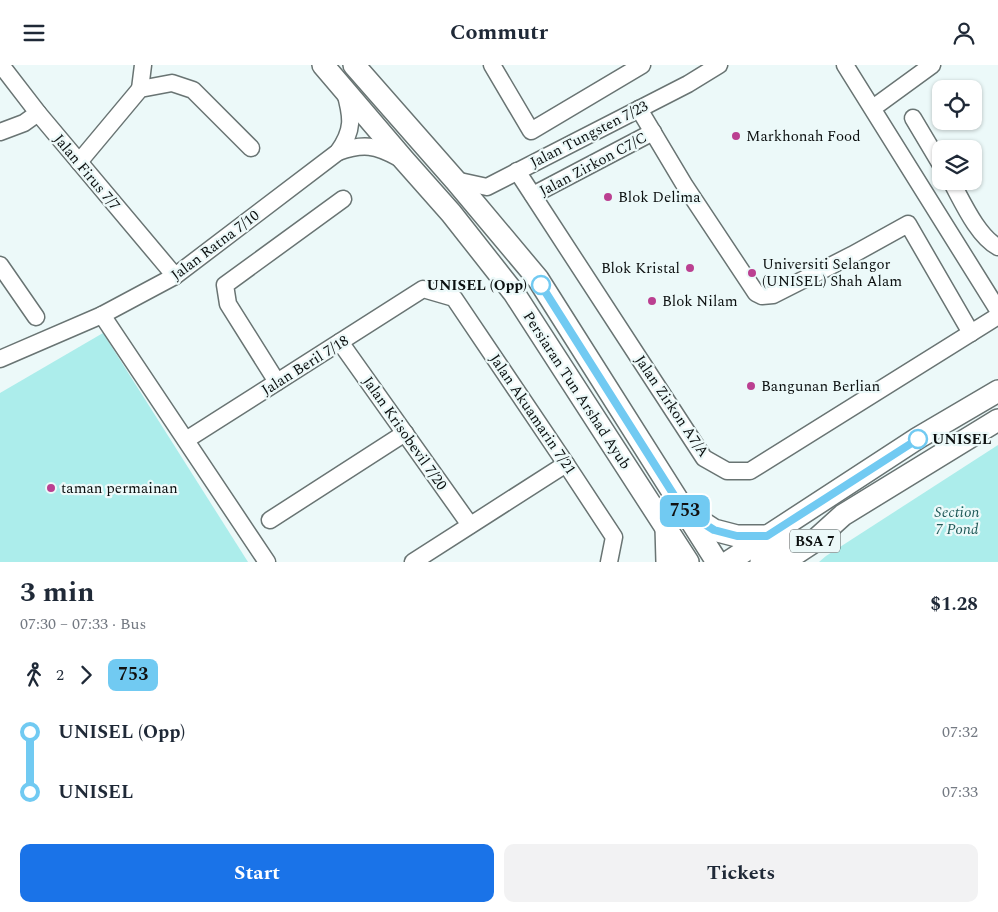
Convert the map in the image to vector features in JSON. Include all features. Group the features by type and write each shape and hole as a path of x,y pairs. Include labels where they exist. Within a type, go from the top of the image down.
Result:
{"main road":[{"name":"Persiaran Tun Arshad Ayub","path":"323,65 452,213 514,293 688,562"},
{"name":"Persiaran Tun Arshad Ayub","path":"360,69 538,279 717,562"},
{"name":"BSA 7","path":"728,562 918,439 998,391"},
{"name":"BSA 7","path":"783,562 812,543 843,515 998,420"},
{"path":"684,511 714,530 737,536 767,536"},
{"path":"761,562 805,534 843,515"},
{"path":"666,527 667,562"}],"street":[{"name":"Jalan Firus 7/7","path":"2,65 38,113 175,277"},
{"path":"79,162 140,89 143,65"},
{"path":"492,65 531,131 642,65"},
{"name":"Jalan Tungsten 7/23","path":"487,187 688,84 719,65"},
{"path":"845,65 998,310"},
{"path":"873,108 932,65"},
{"path":"140,89 172,83 193,89 251,148"},
{"name":"Jalan Ratna 7/10","path":"338,152 344,143 350,126 350,111 344,90"},
{"path":"639,109 685,186 756,293 762,296 773,295 782,291 908,224 971,333"},
{"path":"0,132 24,123 38,113"},
{"path":"913,117 932,150"},
{"name":"Jalan Zirkon C7/C","path":"532,195 652,132"},
{"name":"Jalan Ratna 7/10","path":"0,359 102,315 175,277 338,152 353,146 378,147 404,160"},
{"name":"Jalan Zirkon A7/A","path":"518,171 704,458 727,471 750,471 998,316"},
{"path":"456,180 487,187 483,203 484,214"},
{"path":"956,190 981,233 991,244 998,247"},
{"path":"277,382 228,304 226,285 343,199"},
{"path":"0,265 36,317"},
{"name":"Jalan Beril 7/18","path":"186,440 423,289"},
{"name":"Jalan Akuamarin 7/21","path":"423,289 454,298 614,537 609,562"},
{"path":"102,315 267,562"},
{"name":"Jalan Krisobevil 7/20","path":"340,342 470,525"},
{"path":"270,520 405,433"},
{"path":"413,562 434,556 470,525 566,464"}],"green space":[{"path":"103,333 248,562 0,562 0,393"},
{"name":"Section 7 Pond","path":"998,445 998,562 819,562 826,556"}],"bus line":[{"name":"753","path":"541,285 684,511 714,530 737,536 767,536 918,439"}],"place":[{"name":"Markhonah Food","path":"736,136"},
{"name":"Blok Delima","path":"608,197"},
{"name":"Blok Kristal","path":"690,268"},
{"name":"Universiti Selangor (UNISEL) Shah Alam","path":"752,273"},
{"name":"UNISEL (Opp)","path":"541,285"},
{"name":"Blok Nilam","path":"652,301"},
{"name":"Bangunan Berlian","path":"751,386"},
{"name":"UNISEL","path":"918,439"},
{"name":"taman permainan","path":"51,488"}]}
